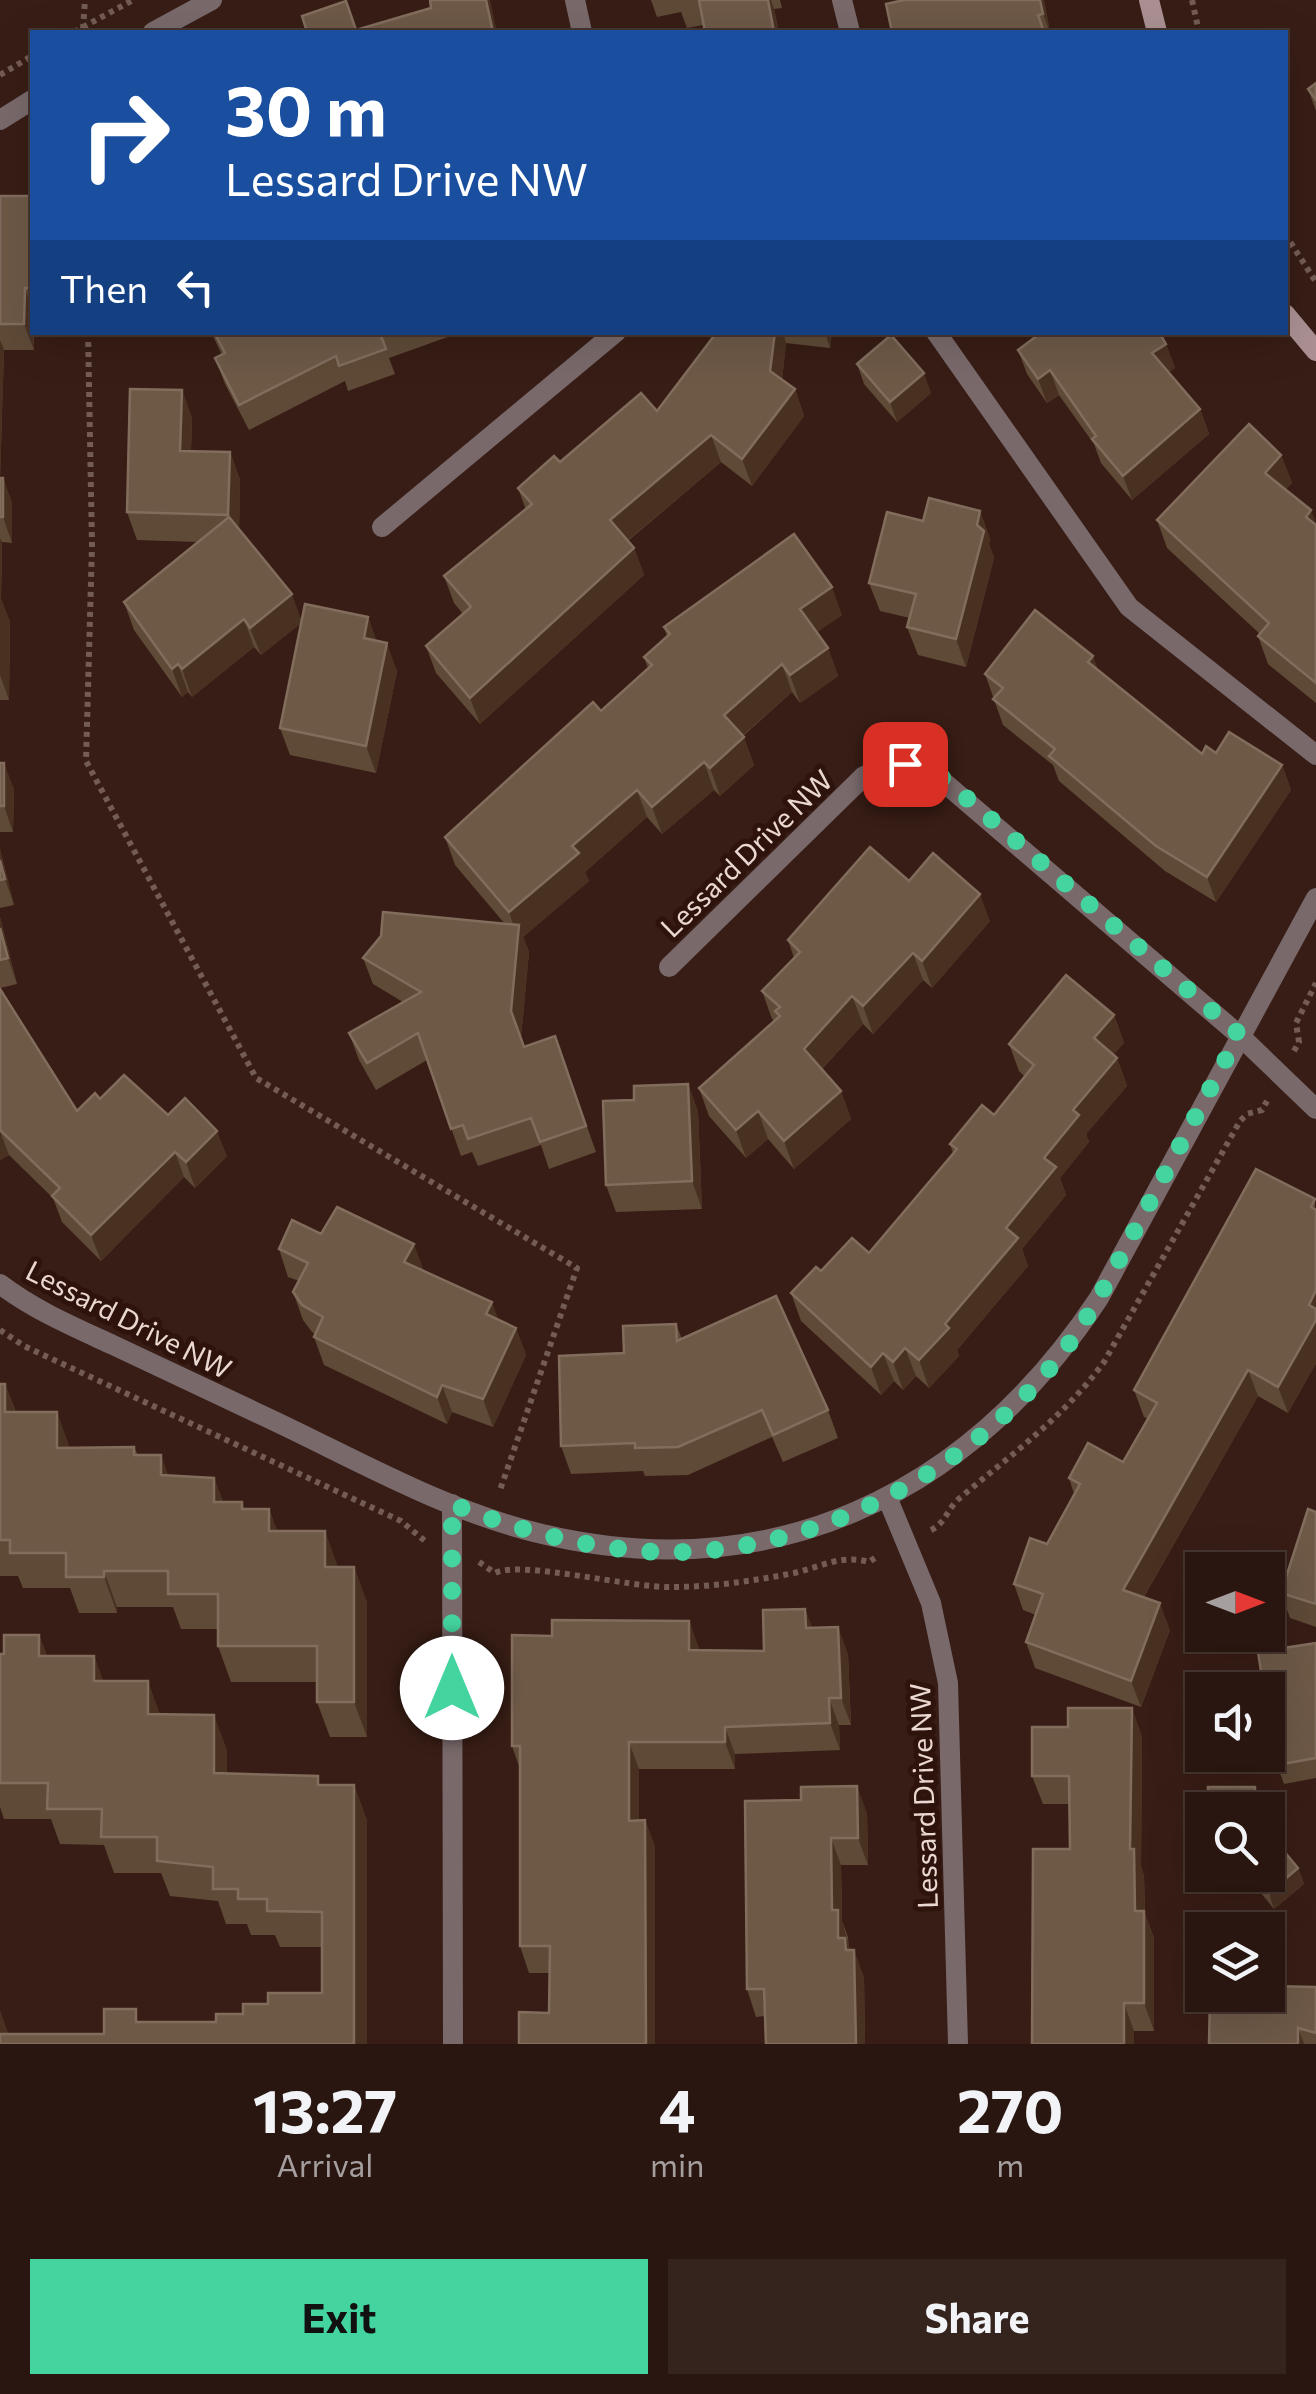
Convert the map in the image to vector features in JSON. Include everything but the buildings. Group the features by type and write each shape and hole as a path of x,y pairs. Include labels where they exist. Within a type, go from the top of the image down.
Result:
{"street":[{"path":"157,30 212,0"},
{"path":"575,0 582,30"},
{"path":"842,0 850,30"},
{"path":"1149,0 1156,30"},
{"path":"0,120 30,101"},
{"path":"1288,318 1316,351"},
{"path":"382,527 612,335"},
{"path":"938,335 1129,608 1316,754"},
{"name":"Lessard Drive NW","path":"668,967 864,776 905,764 926,766 1239,1034 1316,1109"},
{"name":"Lessard Drive NW","path":"0,1284 78,1329 490,1519 605,1546 674,1552 768,1539 823,1524 887,1496 997,1424 1064,1350 1098,1298 1316,898"},
{"name":"Lessard Drive NW","path":"887,1496 931,1602 948,1683 958,2044"},
{"path":"452,1504 452,2044"}],"path":[{"path":"83,30 84,0"},
{"path":"83,30 133,0"},
{"path":"1192,0 1199,30"},
{"path":"0,74 30,57"},
{"path":"1288,239 1316,282"},
{"path":"88,335 92,546 86,760 256,1078 577,1268 490,1519"},
{"path":"1299,1042 1296,1022 1316,983"},
{"path":"0,1330 24,1346 401,1521 417,1538"}],"route":[{"path":"452,1688 452,1504 533,1532 605,1546 674,1552 721,1548 768,1539 855,1512 935,1469 997,1424 1064,1350 1098,1298 1239,1034 948,782 926,766 905,764"}]}
